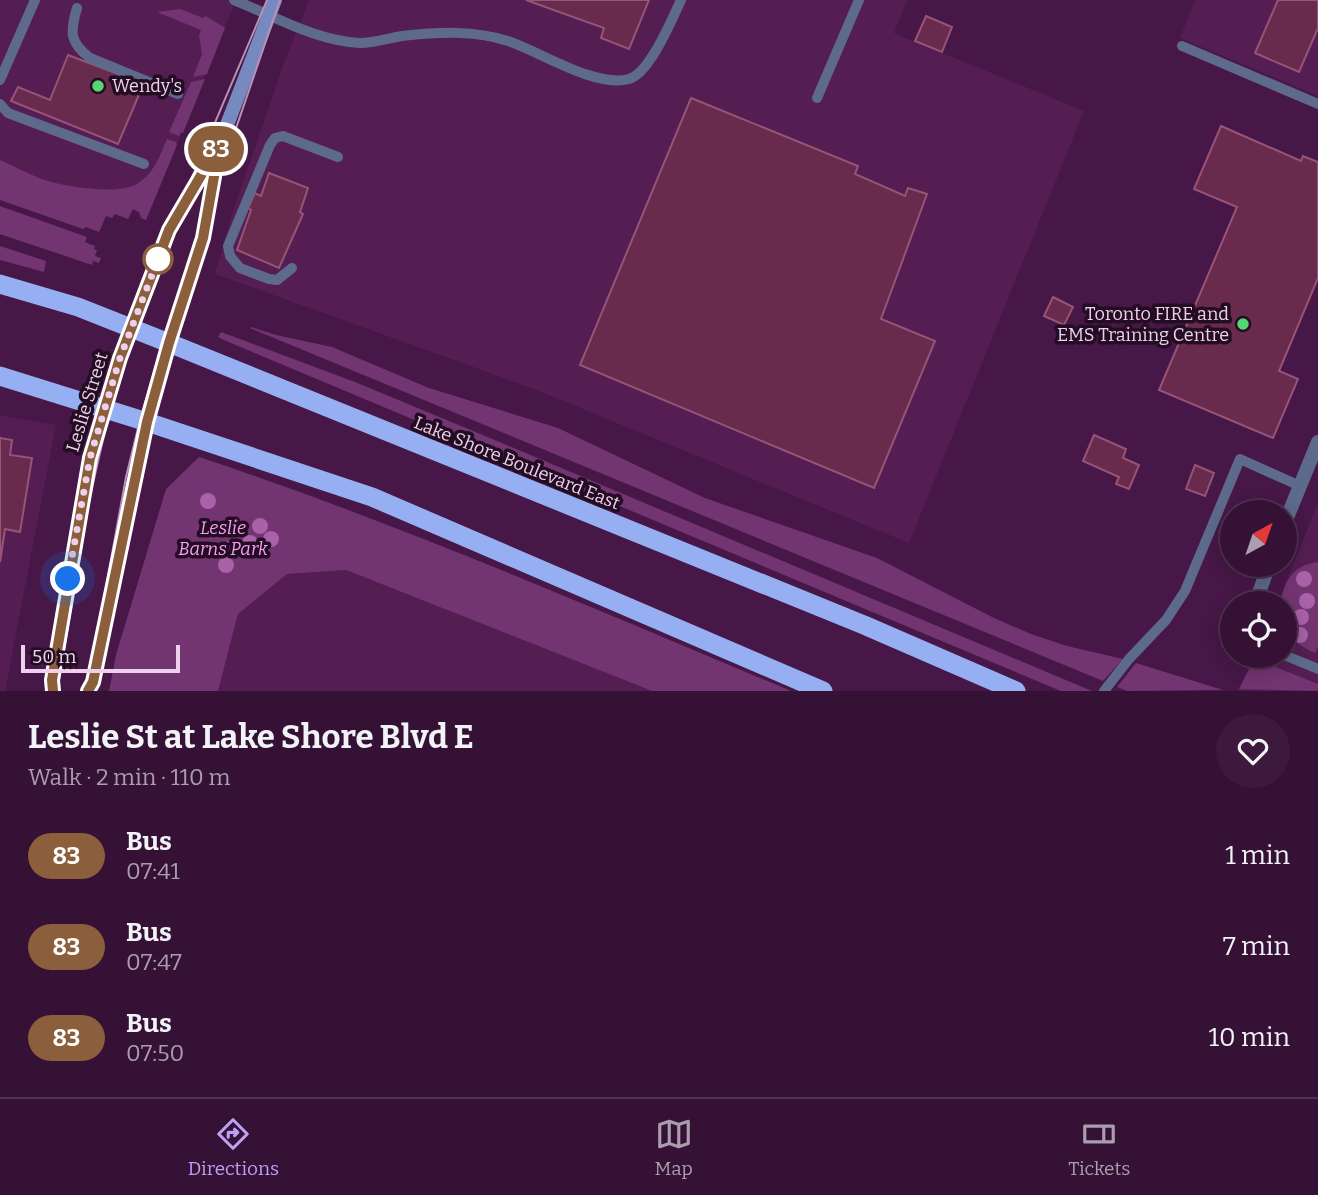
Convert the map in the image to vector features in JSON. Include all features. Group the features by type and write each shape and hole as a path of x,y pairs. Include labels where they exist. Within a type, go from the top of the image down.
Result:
{"highway":[{"name":"Lake Shore Boulevard East","path":"0,284 78,307 169,343 851,620 1016,691"},
{"path":"0,376 372,497 823,691"}],"main road":[{"name":"Leslie Street","path":"53,691 52,680 87,471 120,358 169,230 220,143 275,0"},
{"name":"Leslie Street","path":"169,343 203,238 220,143"},
{"name":"Leslie Street","path":"88,691 93,682 147,422"}],"street":[{"name":"Leslie Street","path":"147,422 169,343"},
{"path":"1294,500 1318,442"}],"lane":[{"path":"0,80 35,0"},
{"path":"234,0 324,37 361,43 459,31 507,40 587,74 618,81 633,78 646,64 663,38 681,0"},
{"path":"817,99 859,0"},
{"path":"77,8 73,23 73,41 78,49 90,58 178,94"},
{"path":"1182,46 1318,104"},
{"path":"0,104 8,113 144,164"},
{"path":"292,268 277,279 269,279 240,268 230,256 228,246 275,138 283,136 338,157"},
{"path":"1104,691 1129,659 1166,620 1185,591 1240,459 1300,486"},
{"path":"1297,660 1318,669"}],"shaded area":[{"path":"0,0 236,0 146,220 133,209 128,219 115,214 112,218 106,216 99,232 0,200"},
{"path":"309,0 907,0 894,33 1084,111 909,543 534,389 215,274 235,205 284,63"},
{"path":"1195,0 1318,0 1318,96 1180,38"},
{"path":"0,415 56,425 5,691 0,691"},
{"path":"1318,503 1318,691 1242,691 1239,689 1250,668 1297,668 1297,591 1283,591 1288,578 1297,578 1297,555"},
{"path":"346,570 652,691 218,691 238,614 287,574"}],"green space":[{"path":"180,9 203,18 206,16 225,28 207,74 193,77 202,54 199,36 201,30 157,12"},
{"path":"205,79 183,133 179,136 169,132 191,82"},
{"path":"167,139 177,145 146,220 133,209 128,219 115,214 112,218 106,216 99,232 0,200 0,160 51,182 82,188 119,189 137,184 148,175"},
{"path":"0,206 87,237 85,242 95,246 95,256 101,258 99,263 93,261 92,265 0,234"},
{"path":"0,246 46,261 44,272 0,260"},
{"path":"251,327 332,347 429,388 558,428 705,498 877,558 1031,634 1067,646 1123,659 1103,681"},
{"path":"221,332 355,382 1092,691 1061,691 226,341 218,337"},
{"name":"Leslie Barns Park","path":"199,457 423,539 791,691 652,691 346,570 287,574 238,614 218,691 109,691 116,655 166,489"},
{"path":"1318,562 1318,647 1315,653 1297,642 1297,591 1284,591 1289,578 1297,578 1297,570"},
{"path":"1136,663 1223,690 1127,691 1117,687"},
{"path":"1250,668 1278,668 1318,684 1318,691 1239,689"}],"building":[{"path":"526,0 649,0 629,49 601,38 604,28"},
{"path":"1278,0 1318,0 1318,28 1299,72 1255,53"},
{"path":"926,16 952,27 942,52 915,41"},
{"path":"68,55 123,76 121,81 141,90 118,144 11,101 18,87 50,100"},
{"path":"691,98 858,166 855,174 905,196 908,188 927,194 881,319 935,341 874,488 580,365"},
{"name":"Toronto FIRE and EMS Training Centre","path":"1221,126 1301,161 1303,156 1318,162 1318,278 1279,371 1298,379 1273,438 1159,390 1237,207 1194,189"},
{"path":"269,173 308,188 300,212 303,214 279,268 237,250 251,210 248,208 255,193 261,196"},
{"path":"1053,297 1073,307 1064,325 1044,316"},
{"path":"1094,435 1126,449 1123,458 1139,465 1129,489 1116,484 1119,477 1083,461"},
{"path":"0,438 12,440 10,455 32,458 20,532 5,529 0,562"},
{"path":"1195,465 1214,473 1205,496 1186,489"}],"tram line":[{"path":"56,691 91,496 119,380 169,235 267,0"},
{"path":"87,691 126,477 140,420 163,341 280,0"}],"bus line":[{"name":"83","path":"53,691 52,680 68,579 90,458 120,358 169,230 220,143 203,238 147,422 93,682 88,691"}],"place":[{"name":"Wendy's","path":"98,86"},
{"name":"Toronto FIRE and EMS Training Centre","path":"1243,324"}],"route":[{"path":"68,579 90,458 120,358 162,249 158,259"}]}
